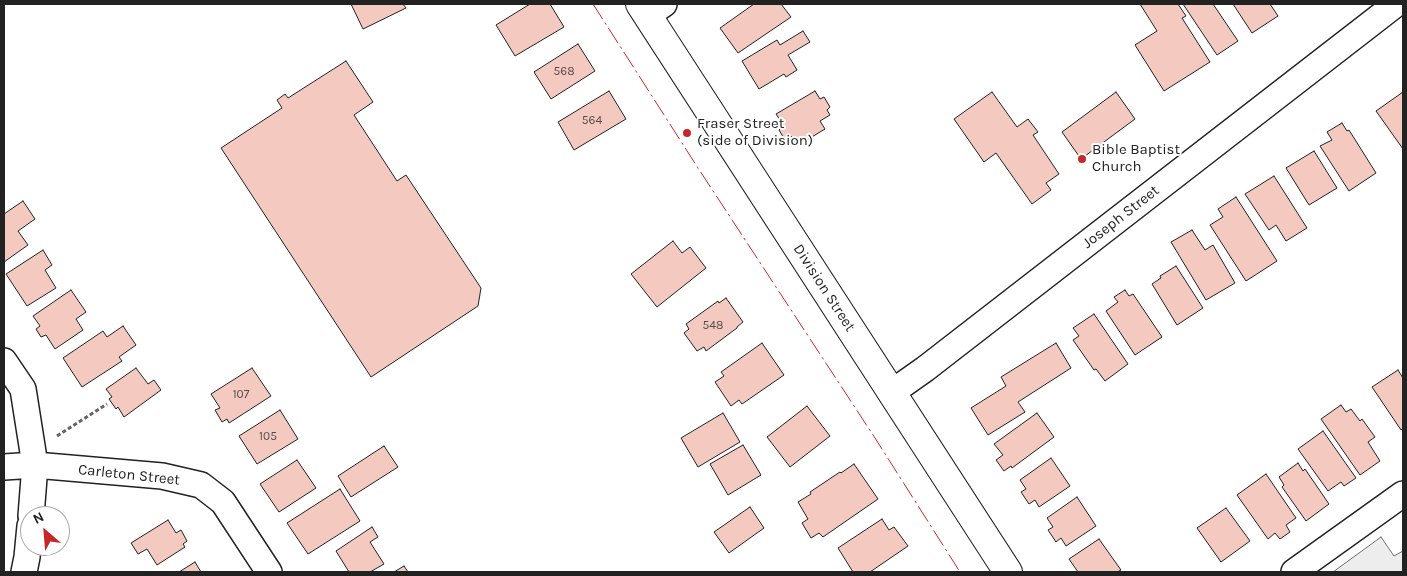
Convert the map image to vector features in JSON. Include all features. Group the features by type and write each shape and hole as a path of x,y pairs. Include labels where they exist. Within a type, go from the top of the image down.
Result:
{"main road":[{"name":"Division Street","path":"651,7 891,393 1008,572"}],"street":[{"name":"Joseph Street","path":"891,393 933,363 1396,4"},
{"path":"4,361 23,389 35,465 32,506"},
{"name":"Carleton Street","path":"4,467 35,465 162,476 201,484 223,502 269,572"},
{"path":"1294,572 1403,494"},
{"path":"24,572 27,556"}],"path":[{"path":"54,438 107,404"}],"shaded area":[{"path":"1381,537 1394,556 1403,551 1403,572 1333,572"}],"building":[{"path":"351,4 403,4 406,8 363,29"},
{"path":"530,4 550,4 564,27 515,56 496,25"},
{"path":"754,4 781,4 791,17 738,53 720,28"},
{"path":"1140,4 1178,4 1186,16 1182,18 1210,62 1164,91 1135,45 1157,31"},
{"path":"1183,4 1213,4 1238,41 1217,55"},
{"path":"1233,4 1270,4 1278,16 1252,33"},
{"path":"803,31 810,42 788,55 797,70 786,77 784,74 759,89 742,61 777,40 780,45"},
{"path":"578,44 595,71 551,99 534,72"},
{"path":"346,61 373,102 354,115 397,181 406,175 481,288 478,306 371,377 221,148 282,108 277,100 285,94 288,98"},
{"path":"609,91 626,119 574,150 558,122"},
{"path":"815,91 820,99 824,97 830,107 827,110 830,115 820,121 825,129 797,146 791,136 785,140 779,130 784,126 776,114"},
{"path":"992,92 1017,127 1028,119 1038,132 1033,135 1059,174 1046,183 1051,190 1032,204 996,153 984,162 954,119"},
{"path":"1116,92 1135,119 1081,159 1062,132"},
{"path":"1403,92 1403,149 1376,111"},
{"path":"1342,123 1347,131 1349,130 1376,173 1349,191 1320,146 1332,140 1327,132"},
{"path":"1314,151 1337,188 1309,205 1286,168"},
{"path":"1274,176 1307,228 1286,241 1276,225 1269,230 1245,194"},
{"path":"1236,197 1277,261 1246,281 1210,225 1223,217 1218,209"},
{"path":"23,201 35,219 18,231 28,245 4,262 4,214"},
{"path":"1192,230 1205,250 1213,245 1235,283 1206,300 1171,242"},
{"path":"673,241 682,253 690,247 706,268 657,307 631,274"},
{"path":"43,250 52,265 45,270 56,288 27,306 6,274"},
{"path":"1176,266 1203,308 1177,325 1152,284 1161,278 1160,276"},
{"path":"71,290 86,312 76,319 83,330 55,349 46,335 41,337 36,329 40,326 33,316"},
{"path":"1125,290 1129,296 1133,294 1162,337 1135,355 1106,311 1118,302 1114,297"},
{"path":"726,298 743,322 706,351 704,347 697,351 684,333 689,329 686,324 718,301 719,303"},
{"path":"1094,314 1128,364 1105,381 1096,369 1094,370 1073,340 1079,336 1073,328"},
{"path":"123,326 136,345 119,357 122,361 82,387 63,358 103,331 107,337"},
{"path":"762,343 784,375 742,404 739,400 731,406 715,382 724,376 721,372"},
{"path":"1056,343 1071,368 1018,402 1025,412 988,435 971,408 1006,386 1001,377"},
{"path":"136,368 148,384 154,380 161,390 124,417 118,407 116,409 109,399 112,397 106,389"},
{"path":"252,368 271,396 229,423 227,419 222,422 215,410 220,408 211,394"},
{"path":"1398,370 1403,378 1403,428 1401,430 1372,387"},
{"path":"1341,405 1346,412 1351,409 1360,421 1362,419 1375,437 1368,442 1380,461 1360,475 1321,419"},
{"path":"807,406 830,436 790,467 767,437"},
{"path":"280,410 298,439 257,464 239,436"},
{"path":"723,413 740,442 698,467 681,438"},
{"path":"1037,413 1054,437 1012,468 1011,466 1004,471 996,460 1003,455 994,444"},
{"path":"1323,431 1356,478 1344,486 1341,482 1328,491 1298,449"},
{"path":"743,445 761,475 728,495 710,464"},
{"path":"384,446 398,467 351,497 338,476"},
{"path":"1051,458 1070,486 1039,507 1035,500 1029,504 1021,492 1026,489 1020,480"},
{"path":"297,460 316,488 279,512 260,484"},
{"path":"1298,463 1303,471 1305,469 1329,504 1306,521 1282,487 1284,485 1279,477"},
{"path":"854,464 878,499 823,537 819,533 811,538 802,523 808,519 798,502 811,494 810,492"},
{"path":"1266,474 1296,518 1286,525 1290,532 1280,539 1275,533 1268,539 1237,495"},
{"path":"340,489 360,521 308,554 287,523"},
{"path":"1077,497 1096,526 1066,546 1061,538 1056,542 1048,530 1053,527 1047,518"},
{"path":"750,507 764,528 729,553 714,532"},
{"path":"1226,508 1250,541 1221,562 1197,528"},
{"path":"882,519 889,530 894,527 908,546 870,572 853,572 838,548"},
{"path":"168,520 176,533 181,530 187,541 183,544 185,547 157,565 147,549 138,554 131,543"},
{"path":"372,527 378,537 370,542 384,564 370,572 349,572 336,551"},
{"path":"1099,539 1121,570 1117,572 1078,572 1069,559"},
{"path":"195,562 201,572 179,572"},
{"path":"404,566 408,572 394,572"}],"power":[{"path":"593,4 960,572"}],"place":[{"name":"Fraser Street (side of Division)","path":"687,133"},
{"name":"Bible Baptist Church","path":"1082,159"}]}
